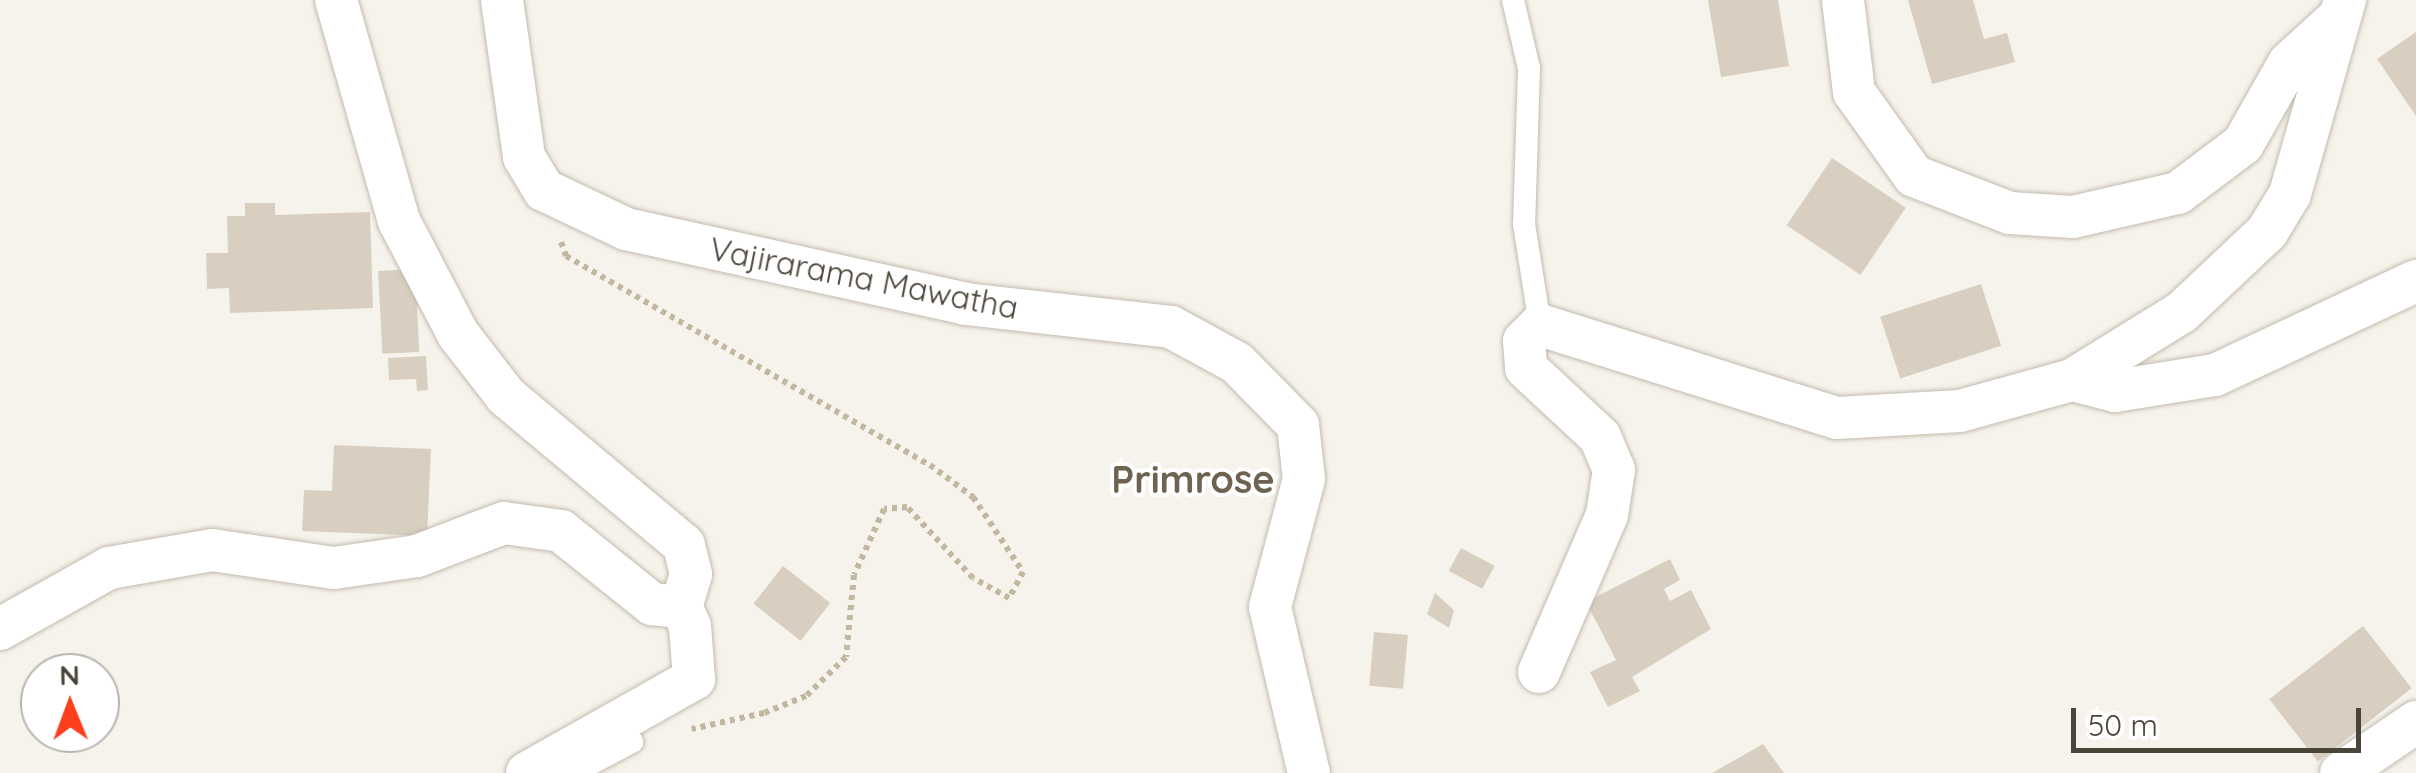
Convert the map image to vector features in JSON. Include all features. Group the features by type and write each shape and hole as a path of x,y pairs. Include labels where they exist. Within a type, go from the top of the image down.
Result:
{"street":[{"path":"336,0 399,221 458,334 506,396 684,545 692,574 680,607 690,626 694,679 527,773"},
{"path":"502,0 524,157 544,190"},
{"path":"1843,0 1854,92 1914,176 2010,213 2073,217 2178,193 2243,144 2289,64 2340,11"},
{"path":"1539,672 1606,515 1614,470 1600,438 1526,368 1524,341 1540,325 1837,418 1960,410 2072,380 2182,312 2267,232 2290,194 2340,11"},
{"name":"Vajirarama Mawatha","path":"544,190 626,229 947,300 1171,326 1238,363 1298,425 1304,479 1270,607 1309,773"},
{"path":"2072,380 2116,390 2215,375 2416,281"},
{"path":"0,629 109,568 212,550 334,568 417,556 504,523 561,531 652,604 680,607"},
{"path":"2341,773 2416,722"}],"lane":[{"path":"1513,0 1529,68 1524,224 1540,325"},
{"path":"573,773 632,742"}],"path":[{"path":"544,190 566,256 930,465 973,497 1024,572 1009,598 974,578 907,508 884,509 854,575 846,657 806,696 764,713 632,742"}],"building":[{"path":"1708,0 1778,0 1789,66 1721,77"},
{"path":"1908,0 1973,0 1984,39 2007,33 2015,62 1932,84"},
{"path":"2416,32 2416,116 2377,59"},
{"path":"1832,158 1906,208 1860,275 1787,225"},
{"path":"245,203 275,203 275,215 370,212 373,308 230,313 229,288 207,289 206,253 228,253 227,216 245,216"},
{"path":"415,269 419,352 382,354 378,271"},
{"path":"1981,284 2001,346 1900,379 1880,317"},
{"path":"426,356 428,390 417,391 416,379 389,380 388,358"},
{"path":"334,445 431,449 427,536 302,531 304,490 332,491"},
{"path":"1461,548 1495,566 1482,589 1449,571"},
{"path":"1670,559 1680,580 1664,589 1670,601 1691,590 1711,629 1632,677 1640,691 1608,707 1590,672 1616,660 1586,602"},
{"path":"783,566 830,603 801,641 753,604"},
{"path":"1435,593 1454,610 1449,628 1427,614"},
{"path":"2363,626 2412,688 2318,762 2269,699"},
{"path":"1374,632 1408,635 1403,689 1369,686"},
{"path":"1763,744 1784,773 1712,773"}],"district":[{"name":"Primrose","path":"1193,480"}]}
